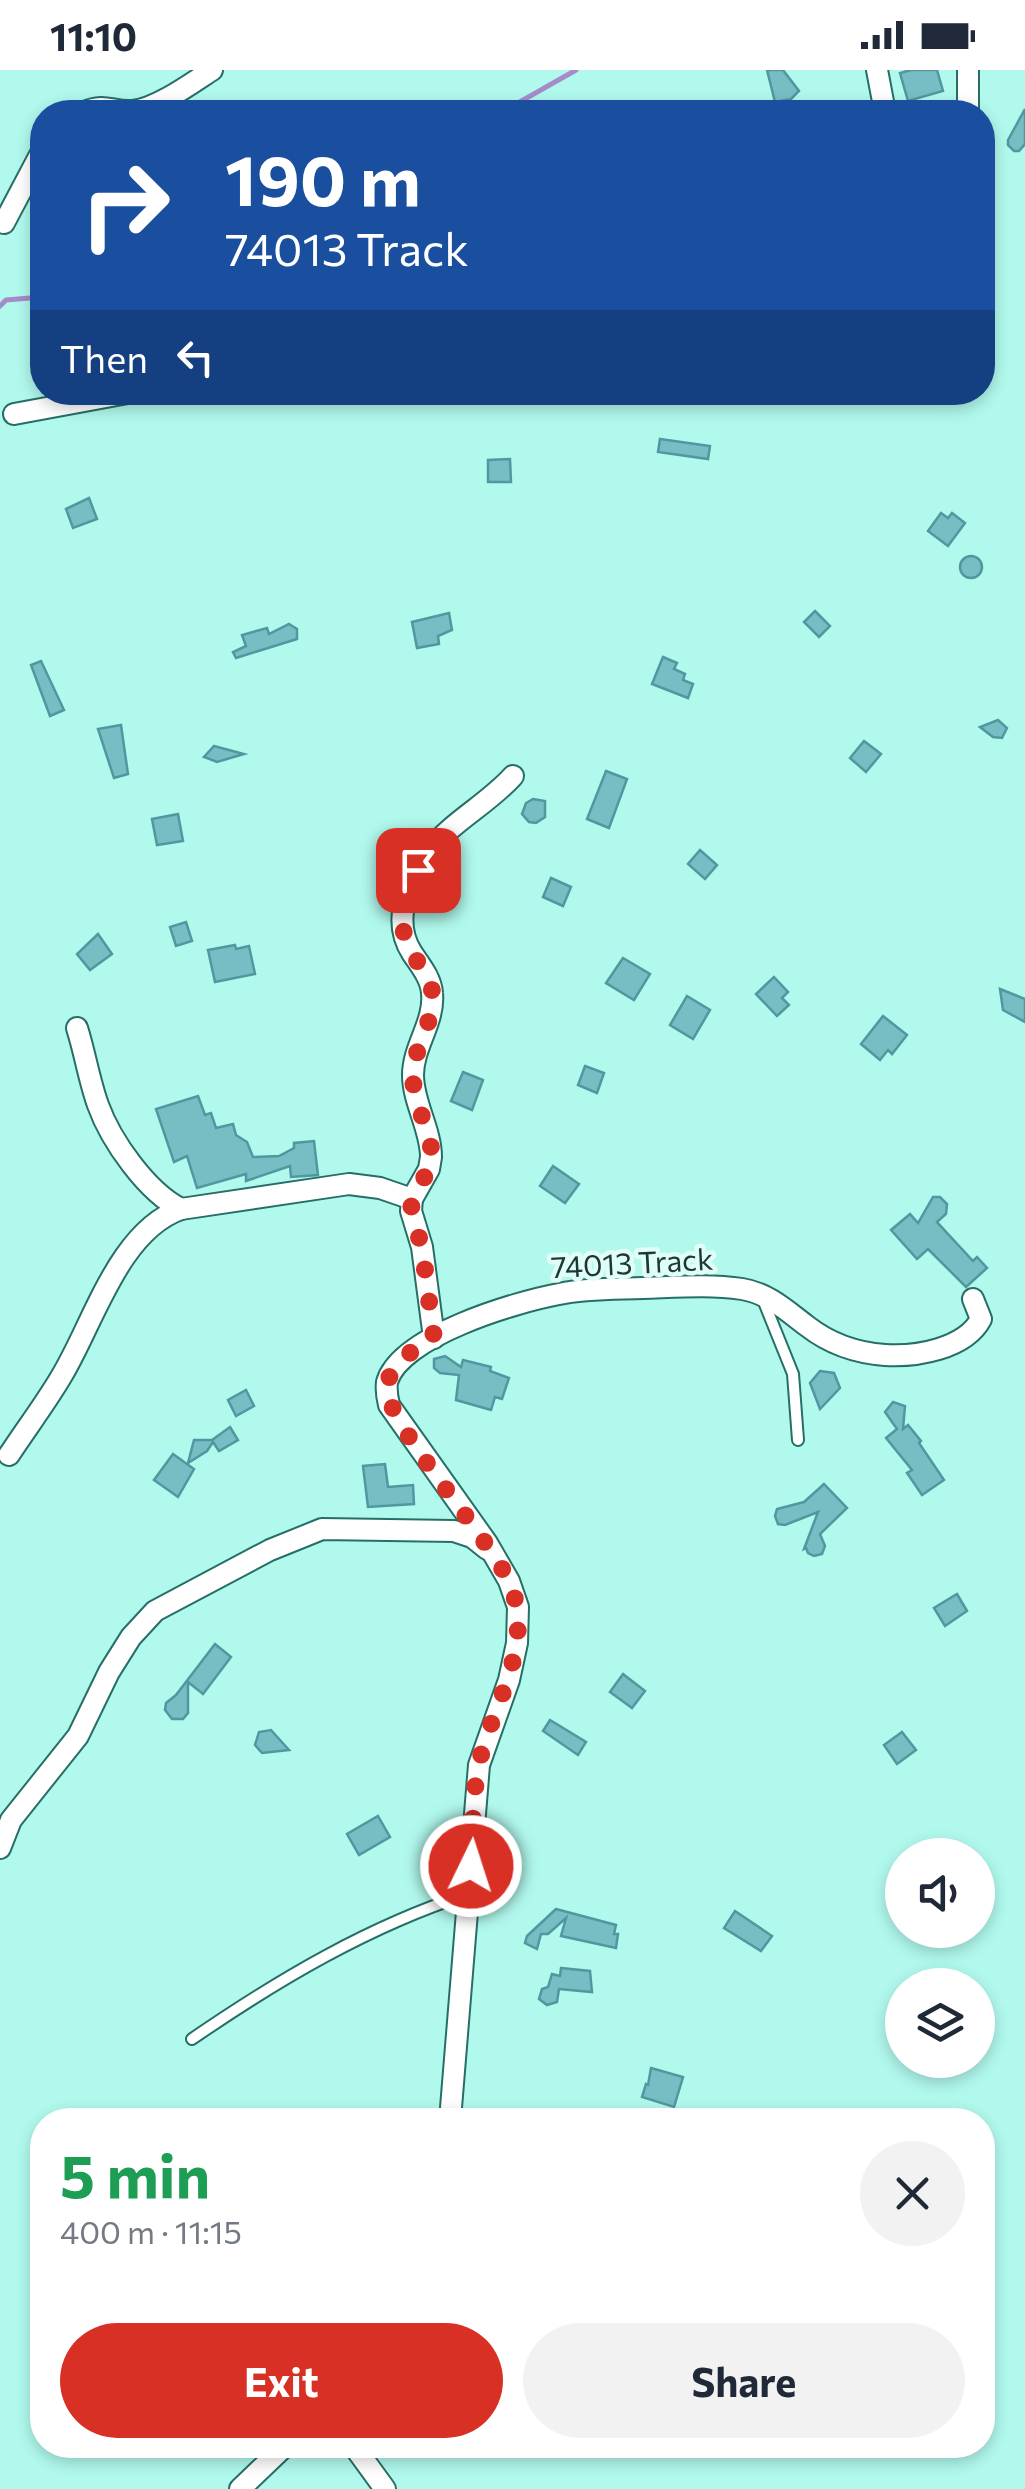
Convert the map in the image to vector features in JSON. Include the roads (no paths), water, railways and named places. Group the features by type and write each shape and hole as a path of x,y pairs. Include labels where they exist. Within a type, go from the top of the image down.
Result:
{"street":[{"path":"159,100 212,70"},
{"path":"877,70 883,100"},
{"path":"968,70 968,100"},
{"path":"4,223 30,174"},
{"path":"14,414 63,405"},
{"path":"434,1338 426,1269 411,1212 412,1199 432,1157 413,1077 432,1011 432,994 430,981 408,946 400,918 418,870 430,851 444,834 494,798 512,776"},
{"path":"76,1028 99,1108 116,1139 145,1182 163,1200 181,1209"},
{"path":"9,1455 62,1375 125,1256 150,1230 181,1209 350,1184 380,1188 412,1199"},
{"name":"74013 Track","path":"451,2108 479,1764 508,1680 517,1643 518,1607 492,1553 389,1405 387,1383 392,1372 408,1353 466,1322 560,1294 698,1286 742,1289 785,1308 823,1337 846,1348 886,1355 922,1353 969,1333 981,1319 973,1298"},
{"path":"0,1848 11,1820 78,1736 131,1637 155,1612 178,1598 270,1550 322,1529 454,1531 472,1537 492,1553"},
{"path":"240,2489 272,2458"},
{"path":"361,2458 384,2489"}],"lane":[{"path":"759,1294 771,1314 793,1374 798,1440"},
{"path":"192,2039 294,1972 422,1909 469,1894"}],"waterway":[{"path":"523,100 576,70"},
{"path":"0,306 6,300 30,298"}]}
